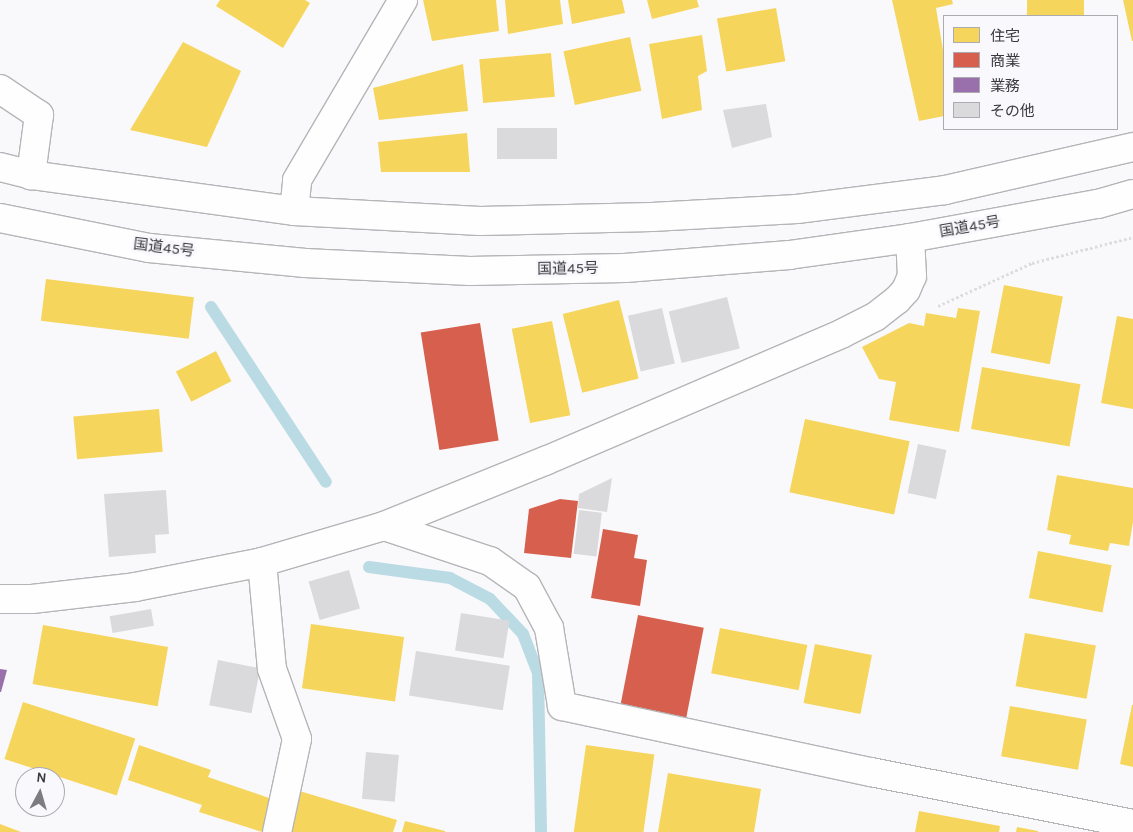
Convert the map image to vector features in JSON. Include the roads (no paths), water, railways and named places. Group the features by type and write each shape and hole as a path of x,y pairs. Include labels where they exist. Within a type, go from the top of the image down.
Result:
{"main road":[{"path":"294,211 297,180 403,0"},
{"path":"0,89 39,116 31,175"},
{"path":"0,167 31,175 294,211 480,221 652,218 797,209 946,190 1133,147"},
{"name":"国道45号","path":"0,218 149,248 305,263 470,271 625,268 760,258 910,238 1098,204 1133,194"},
{"path":"0,599 32,599 135,587 262,562 384,526 545,461 843,333 875,317 898,300 906,290 912,276 910,238"},
{"path":"384,526 490,561 528,587 548,628 562,706 871,772 1133,824"},
{"path":"262,562 272,669 297,739 277,832"}],"waterway":[{"path":"211,307 326,482"},
{"path":"369,567 450,578 490,599 523,634 538,673 541,832"}]}
